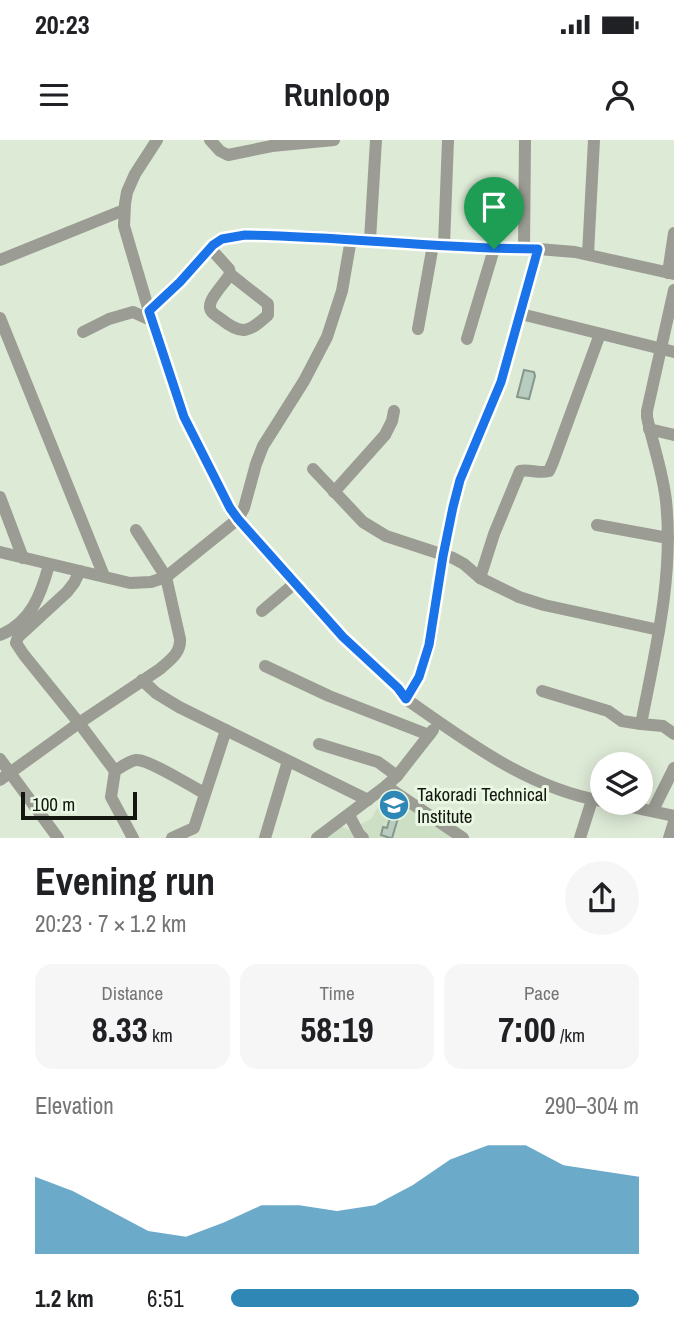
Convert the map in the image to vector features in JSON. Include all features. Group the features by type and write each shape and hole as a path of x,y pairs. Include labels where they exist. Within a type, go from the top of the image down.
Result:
{"street":[{"path":"211,140 220,151 228,155 272,146 334,140"},
{"path":"370,240 376,140"},
{"path":"418,329 438,245 448,140"},
{"path":"524,249 525,140"},
{"path":"588,254 594,140"},
{"path":"151,142 127,192 124,210 127,241 184,417 238,519 343,637 398,688 406,699 506,765 551,787 590,799"},
{"path":"0,260 124,210"},
{"path":"151,316 210,248 222,239 245,235 538,249 588,254 671,274 674,233"},
{"path":"0,552 130,583 151,582 166,577 238,519 244,508 263,446 304,381 327,337 342,291 351,239"},
{"path":"210,248 229,269 230,274 268,304 268,315 253,329 242,331 231,328 212,312 211,300 230,274"},
{"path":"467,340 494,249"},
{"path":"406,699 425,663 443,556 460,480 501,382 538,249"},
{"path":"641,724 659,630 668,538 666,501 647,411 674,290"},
{"path":"83,332 109,319 133,312 151,316"},
{"path":"521,314 674,352"},
{"path":"0,318 104,576"},
{"path":"480,578 494,534 520,471 549,471 600,334"},
{"path":"334,492 385,435 394,411"},
{"path":"649,429 674,435"},
{"path":"313,469 363,522 386,536 458,560 480,578 519,597 659,630"},
{"path":"0,497 23,558"},
{"path":"597,525 668,538"},
{"path":"5,777 172,659 180,649 166,577 136,530"},
{"path":"1,635 29,613 41,595 49,565"},
{"path":"16,640 67,592 80,571"},
{"path":"262,611 294,583"},
{"path":"1,635 16,640"},
{"path":"16,640 24,655 116,771"},
{"path":"265,666 329,696 429,735"},
{"path":"142,680 166,700 368,800"},
{"path":"542,691 608,711 622,721 663,726 674,734"},
{"path":"317,838 397,776 440,722"},
{"path":"172,838 194,828 226,730"},
{"path":"319,744 378,762 397,776"},
{"path":"0,759 5,777 58,838"},
{"path":"133,838 111,797 116,771 130,762 142,761 204,793"},
{"path":"265,838 288,761"},
{"path":"674,768 653,810 674,816"},
{"path":"386,786 463,838"},
{"path":"349,815 363,838"},
{"path":"580,838 591,815"},
{"path":"669,838 674,822"},
{"path":"194,828 205,838"}],"shaded area":[{"name":"Takoradi Technical Institute","path":"387,792 461,838 318,838 339,825 349,830 371,819"}],"building":[{"path":"524,370 534,372 535,376 529,399 517,397"},
{"path":"391,801 402,805 390,838 381,835 383,827 387,828 392,811 389,810"}],"place":[{"name":"Takoradi Technical Institute","path":"394,805"}],"route":[{"path":"232,236 321,237 494,249 538,249 507,365 495,400 460,480 443,556 425,663 406,699 398,688 343,637 230,508 184,417 149,311 213,245 232,236"}]}
